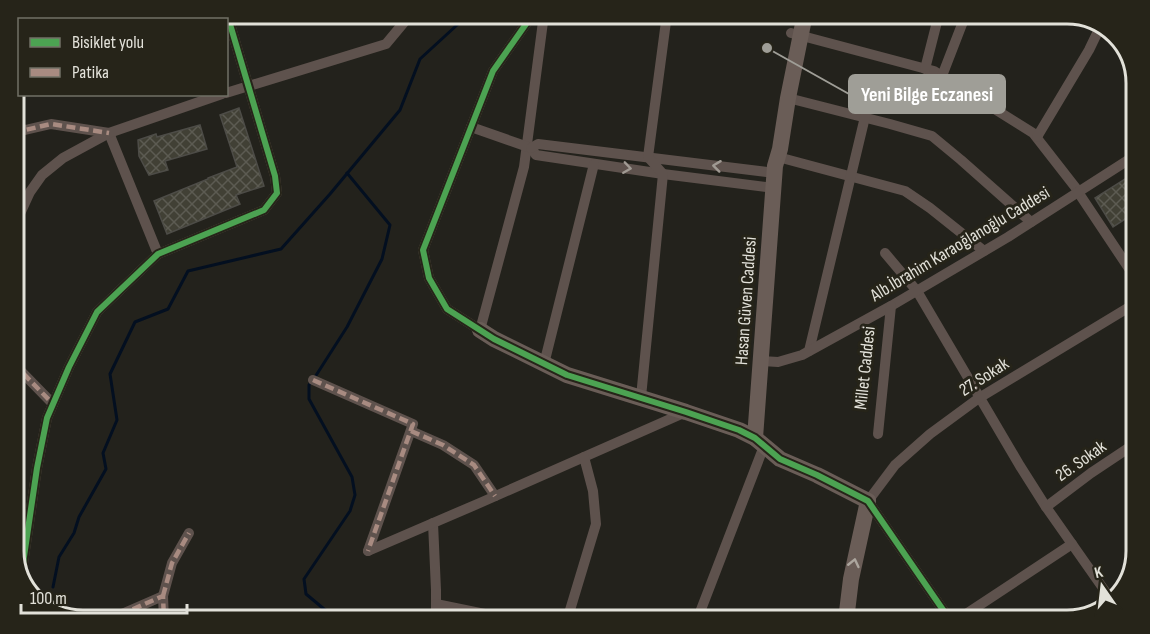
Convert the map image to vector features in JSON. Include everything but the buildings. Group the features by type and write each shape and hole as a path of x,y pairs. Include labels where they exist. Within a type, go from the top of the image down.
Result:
{"street":[{"path":"24,556 37,468 48,418 69,367 97,312 158,254 264,210 277,193 275,176 230,24"},
{"path":"228,93 386,44 403,24"},
{"path":"526,24 493,71 423,250 429,278 447,309 494,339 567,375 739,430 760,442 780,459 868,501 943,610"},
{"path":"480,330 524,167 543,24"},
{"path":"641,398 663,174 648,157 666,24"},
{"name":"Hasan Güven Caddesi","path":"760,442 762,360 776,171 788,98 796,24"},
{"name":"Hasan Güven Caddesi","path":"776,171 772,147 796,34 800,24"},
{"path":"926,69 937,24"},
{"path":"942,76 962,24"},
{"path":"1037,137 1098,33"},
{"path":"796,34 934,71 1034,133 1079,192 1126,264"},
{"path":"24,205 42,176 63,158 109,133 218,96"},
{"path":"788,98 932,136 1031,222"},
{"path":"809,351 865,117"},
{"path":"24,130 51,124 109,133"},
{"path":"471,127 528,147 537,155 663,174 776,171"},
{"path":"109,133 158,254"},
{"path":"528,147 538,144 776,171 850,176 905,190 984,251"},
{"name":"Alb.İbrahim Karaoğlanoğlu Caddesi","path":"762,360 778,362 802,355 984,251 1126,161"},
{"path":"544,364 594,164"},
{"path":"885,253 916,291 1046,507 1107,594"},
{"name":"Millet Caddesi","path":"878,434 891,306"},
{"name":"27. Sokak","path":"868,501 895,465 930,434 979,398 1126,309"},
{"path":"24,374 53,404"},
{"path":"313,380 413,424 368,551 686,412"},
{"path":"411,431 443,445 474,465 495,496"},
{"path":"701,610 760,442"},
{"name":"26. Sokak","path":"1046,507 1091,472 1126,449"},
{"path":"570,610 596,524 593,491 584,457"},
{"path":"847,610 851,579 868,501"},
{"path":"432,523 436,610"},
{"path":"164,610 163,596 172,563 189,533"},
{"path":"973,610 1072,544"},
{"path":"132,610 163,596"},
{"path":"436,604 464,610"}],"waterway":[{"path":"53,587 59,557 74,533 79,517 106,469 103,453 117,420 110,374 135,322 168,309 188,271 281,249 400,110 420,59 458,24"},
{"path":"315,377 347,327 382,259 390,225 347,173"},
{"path":"311,382 309,399 352,477 355,495 350,511 304,579 306,594 326,610"}],"marked path":[{"path":"24,130 51,124 109,133"},
{"path":"24,374 53,404"},
{"path":"313,380 413,424 368,551"},
{"path":"411,431 443,445 474,465 495,496"},
{"path":"163,596 172,563 189,533"},
{"path":"131,610 163,596 164,610"}],"cycle path":[{"path":"24,556 47,418 69,367 97,312 158,254 264,210 277,193 275,176 230,24"},
{"path":"526,24 493,71 423,250 429,278 447,309 494,339 567,375 739,430 755,438 780,459 868,501 943,610"}],"place":[{"name":"Yeni Bilge Eczanesi","path":"767,48"}]}
